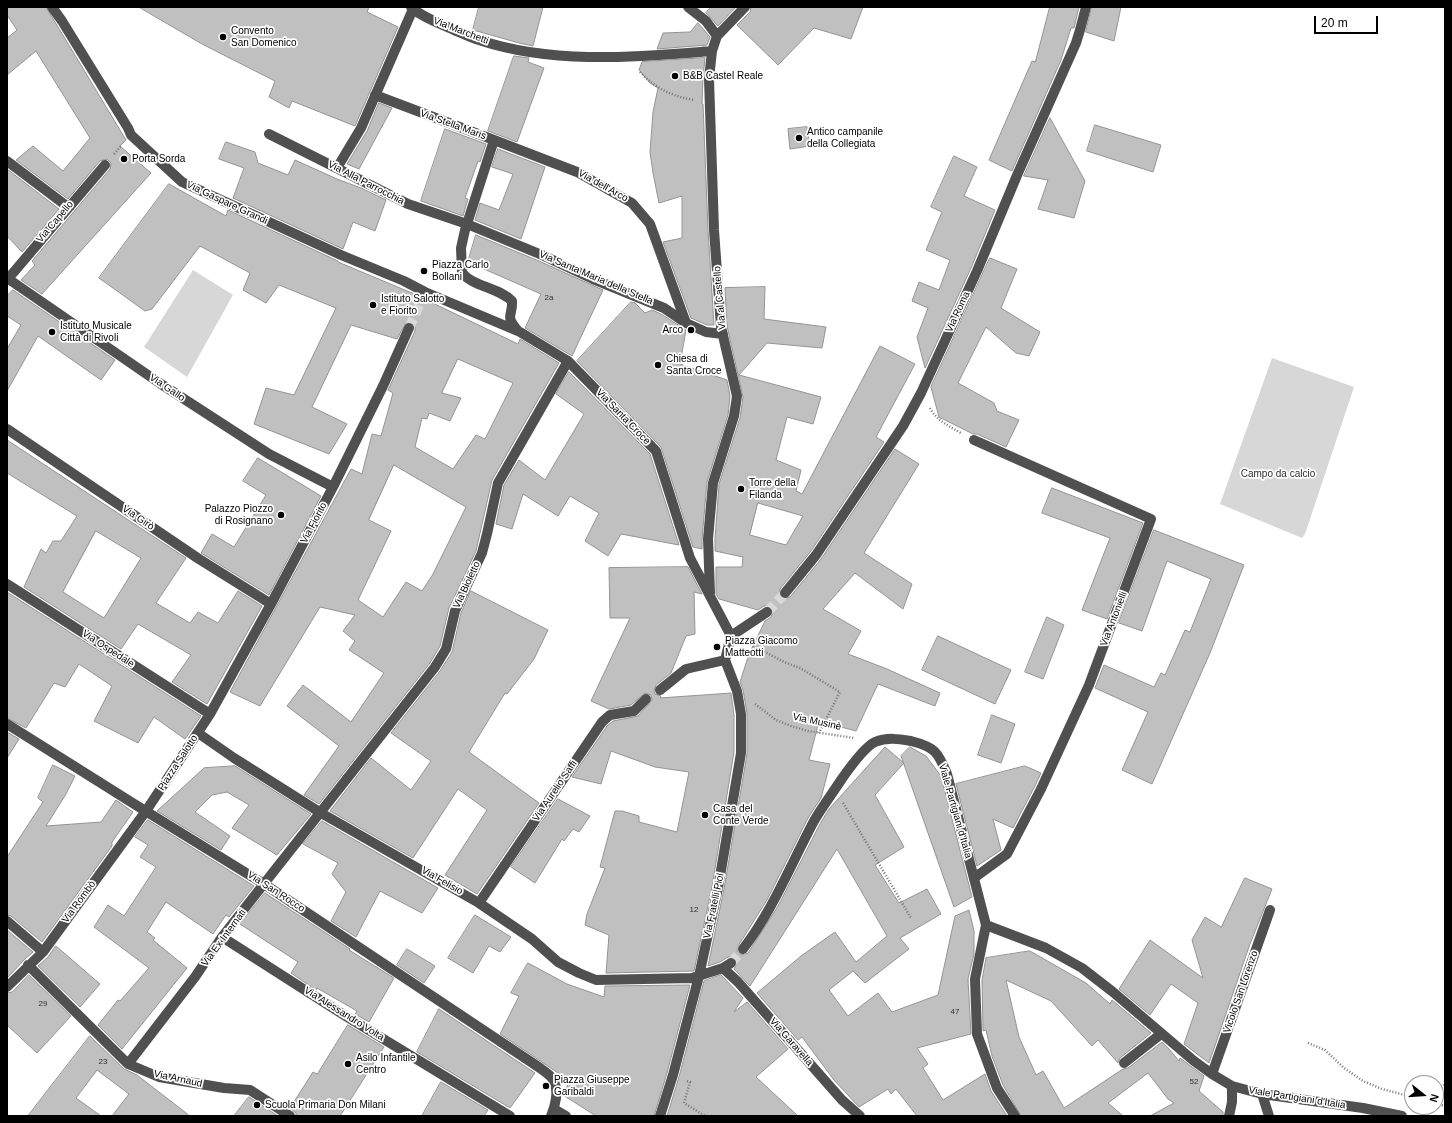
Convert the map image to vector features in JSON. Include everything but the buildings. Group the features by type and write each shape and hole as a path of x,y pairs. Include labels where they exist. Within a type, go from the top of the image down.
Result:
{"street":[{"name":"Via Gaspare Grandi","path":"52,7 79,47 131,135 182,182 341,256 404,281 425,292 521,333"},
{"path":"688,7 706,20 717,36"},
{"name":"Via al Castello","path":"710,597 708,539 713,483 734,416 737,396 721,327 714,230 711,100 709,79 712,51 717,36 745,7"},
{"name":"Via Roma","path":"785,593 816,555 898,432 921,393 974,277 1018,173 1073,50 1086,7"},
{"name":"Via Marchetti","path":"337,168 361,128 412,8 431,20 479,40 514,49 551,55 626,58 712,51"},
{"name":"Via Stella Maris","path":"375,95 494,140 466,224"},
{"name":"Via Alla Parrocchia","path":"269,134 408,204 466,224"},
{"name":"Via dell'Arco","path":"494,140 577,172 632,203 650,224 686,323"},
{"path":"7,161 68,207"},
{"name":"Via Capello","path":"7,279 104,165"},
{"path":"466,224 461,248 462,273 466,278 496,291 512,301 510,314 511,322 521,333"},
{"name":"Via Santa Maria della Stella","path":"466,224 664,308 686,323 706,332 723,334"},
{"name":"Via Gallo","path":"7,279 161,384 269,454 333,487"},
{"name":"Via Fiorito","path":"210,714 271,604 333,487 383,386 409,328"},
{"name":"Via Santa Croce","path":"521,333 568,360 656,450 690,558 710,597"},
{"name":"Via Bioletto","path":"321,813 435,667 446,649 455,611 482,553 498,483 568,360"},
{"name":"Via Girò","path":"7,429 199,559 271,604"},
{"name":"Via Antonielli","path":"974,440 1151,519 1089,685 1041,789 1008,854 974,878"},
{"name":"Via Ospedale","path":"7,584 210,714"},
{"path":"710,597 731,636"},
{"path":"660,690 686,669 725,660 731,636 767,612"},
{"name":"Via Fratelli Piol","path":"660,1116 699,976 718,888 741,753 741,714 737,691 725,660"},
{"name":"Via Aurelio Saffi","path":"479,903 602,722 610,715 634,711 646,699"},
{"name":"Piazza Salotto","path":"146,811 210,714"},
{"name":"Via San Rocco","path":"7,724 264,884 540,1068 550,1076 556,1089 552,1112"},
{"name":"Via Felisio","path":"198,733 234,758 321,813 479,903 532,939 558,962 579,973 596,980 692,978 699,976"},
{"name":"Viale Partigiani d'Italia","path":"743,949 755,933 780,889 815,820 853,762 874,743 890,738 923,745 934,750 940,756 986,925 1046,948 1082,968 1114,992 1161,1034 1212,1074 1232,1086 1262,1094 1363,1108 1402,1116"},
{"name":"Via Rombò","path":"7,987 43,952 146,811"},
{"name":"Via Ex Internati","path":"128,1064 195,977 222,937 321,813"},
{"name":"Vicolo San Lorenzo","path":"1212,1074 1270,910"},
{"path":"7,921 43,952"},
{"path":"986,925 974,978 976,1034 997,1088 1015,1116"},
{"name":"Via Alessandro Volta","path":"222,937 344,1015 508,1115"},
{"name":"Via Arnaud","path":"28,965 128,1064 159,1077 224,1088 250,1090 290,1116"},
{"name":"Via Garavella","path":"699,976 727,965 738,982 842,1100 860,1116"},
{"path":"1124,1063 1161,1034"},
{"path":"1229,1116 1232,1102 1232,1086"},
{"path":"1262,1094 1269,1116"},
{"path":"552,1112 566,1116"}],"path":[{"path":"626,58 650,83 662,90 678,96 711,100"},
{"path":"104,165 131,135"},
{"path":"921,393 934,415 944,423 974,440"},
{"path":"753,646 784,662 800,668 840,692 819,733"},
{"name":"Via Musinè","path":"776,720 791,726 819,733 855,738"},
{"path":"835,789 911,918"},
{"path":"1308,1043 1325,1050 1344,1068 1363,1080 1382,1089 1404,1095"},
{"path":"690,1082 684,1103 705,1116"}],"green space":[{"path":"193,270 233,295 187,377 144,347"},
{"name":"Campo da calcio","path":"1272,358 1354,387 1305,534 1302,538 1220,504"}],"tunnel":[{"path":"409,328 425,292"},
{"path":"767,612 785,593"},
{"path":"731,963 743,949"}],"place":[{"name":"Convento San Domenico","path":"223,37"},
{"name":"B&B Castel Reale","path":"675,76"},
{"name":"Antico campanile della Collegiata","path":"799,138"},
{"name":"Porta Sorda","path":"124,159"},
{"name":"Piazza Carlo Bollani","path":"424,271"},
{"name":"Istituto Salotto e Fiorito","path":"373,305"},
{"name":"Arco","path":"691,330"},
{"name":"Istituto Musicale Città di Rivoli","path":"52,332"},
{"name":"Chiesa di Santa Croce","path":"658,365"},
{"name":"Torre della Filanda","path":"741,489"},
{"name":"Palazzo Piozzo di Rosignano","path":"281,515"},
{"name":"Piazza Giacomo Matteotti","path":"717,647"},
{"name":"Casa del Conte Verde","path":"705,815"},
{"name":"Asilo Infantile Centro","path":"348,1064"},
{"name":"Piazza Giuseppe Garibaldi","path":"546,1086"},
{"name":"Scuola Primaria Don Milani","path":"257,1105"}]}
